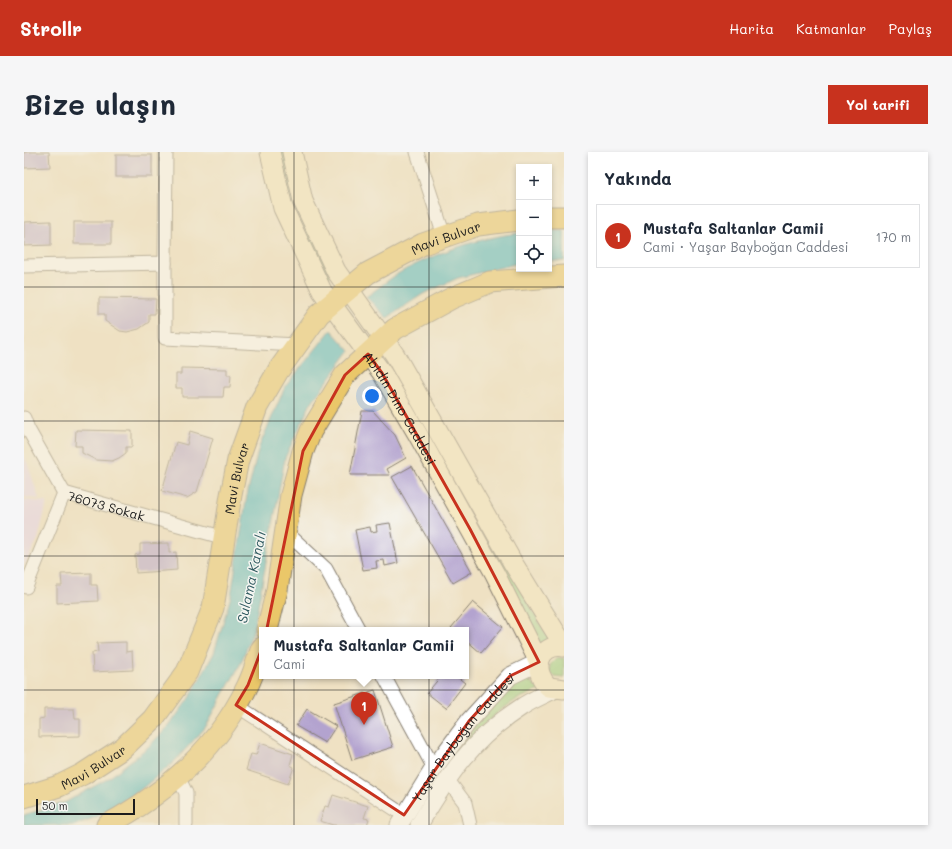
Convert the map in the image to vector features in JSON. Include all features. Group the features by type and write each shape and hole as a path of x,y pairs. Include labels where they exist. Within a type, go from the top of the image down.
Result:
{"main road":[{"name":"Abidin Dino Caddesi","path":"270,152 283,208 322,290 382,373 433,462 491,567 539,662 540,676 549,687 561,693"},
{"name":"Abidin Dino Caddesi","path":"292,152 303,201 336,271 401,365 517,569 558,636 564,642"},
{"path":"552,217 564,217"},
{"name":"Mavi Bulvar","path":"24,797 59,786 83,774 123,748 153,719 187,672 213,608 238,460 257,407 278,371 319,314 368,273 423,244 478,225 516,220"},
{"path":"268,627 277,590 291,495 303,450 311,431 345,375 395,329 452,298 490,282 564,276"},
{"path":"539,662 548,650 554,647 564,646"},
{"path":"107,825 137,809 178,777 193,763 216,735 248,686 259,656"}],"street":[{"path":"166,152 165,338 297,345"},
{"path":"420,152 444,236"},
{"path":"24,266 165,263"},
{"path":"25,425 64,493"},
{"name":"76073 Sokak","path":"24,586 26,587 64,493 225,538"},
{"path":"285,530 326,569 357,627"},
{"name":"Yaşar Bayboğan Caddesi","path":"402,820 434,768 469,720 510,676 539,662"},
{"path":"386,679 434,768"},
{"name":"Yaşar Bayboğan Caddesi","path":"419,825 458,763 486,733 521,707 561,693"},
{"path":"236,704 402,820"},
{"path":"178,777 186,793 186,825"},
{"path":"447,779 465,803 470,825"}],"highlighted area":[{"path":"368,354 382,373 470,529 539,662 510,676 469,721 404,815 236,705 248,685 264,643 303,451 345,375"}],"shaded area":[{"path":"24,457 27,462 39,499 24,497"},
{"path":"24,500 47,502 38,539 24,566"}],"green space":[{"path":"278,152 285,152 330,276 326,278 289,201"},
{"path":"390,360 549,639 540,644 517,596 385,364"},
{"path":"557,658 564,658 564,678 555,677 550,672 550,665"},
{"path":"525,675 539,690 516,700 484,725 457,756 411,825 408,825 451,756 476,723"}],"water":[{"path":"552,230 564,231 564,261 552,261"},
{"path":"516,233 516,264 458,278 423,294 387,318 366,297 399,273 427,259 457,247"},
{"name":"Sulama Kanalı","path":"331,330 350,351 311,403 285,458 254,629 241,663 205,728 173,763 139,791 96,817 75,825 24,825 24,815 66,802 109,778 148,747 169,726 189,698 214,653 231,596 247,495 259,447 285,387"}],"building":[{"path":"24,152 49,152 50,167 24,168"},
{"path":"116,155 152,155 152,177 116,177"},
{"path":"51,221 51,245 24,246 24,222"},
{"path":"74,222 111,222 111,244 74,244"},
{"path":"99,298 156,299 155,314 149,314 149,322 139,329 127,332 120,331 105,321 105,314 99,314"},
{"path":"181,368 227,369 227,375 231,375 230,387 224,387 223,397 182,397 182,388 176,388 176,374 181,374"},
{"path":"362,411 373,411 395,435 406,458 387,469 390,475 350,475"},
{"path":"76,430 132,431 132,447 126,447 126,453 112,461 96,460 82,453 82,446 75,446"},
{"path":"190,431 213,438 197,492 187,498 162,491 176,442 187,445"},
{"path":"412,466 472,572 453,583 392,477"},
{"path":"390,523 398,563 385,566 384,560 376,561 377,568 363,570 355,530 370,527 371,532 377,531 376,525"},
{"path":"169,543 169,553 176,552 177,570 136,573 135,555 140,554 140,544"},
{"path":"91,573 91,585 97,585 98,601 57,603 57,586 62,586 61,574"},
{"path":"473,602 503,627 481,653 469,643 469,627 452,627"},
{"path":"126,642 126,652 132,651 133,670 93,672 92,653 98,652 97,643"},
{"path":"439,679 460,679 465,683 446,708 427,693"},
{"path":"375,690 393,747 352,760 334,703"},
{"path":"44,709 74,709 75,719 80,719 80,736 39,737 39,719 44,718"},
{"path":"307,709 336,726 325,743 296,726"},
{"path":"260,743 293,754 290,765 294,767 288,784 246,770 251,754 256,755"},
{"path":"333,795 368,806 364,818 369,819 367,825 333,825 320,821 325,806 329,807"}],"place":[{"name":"Mustafa Saltanlar Camii","path":"364,725"}]}
